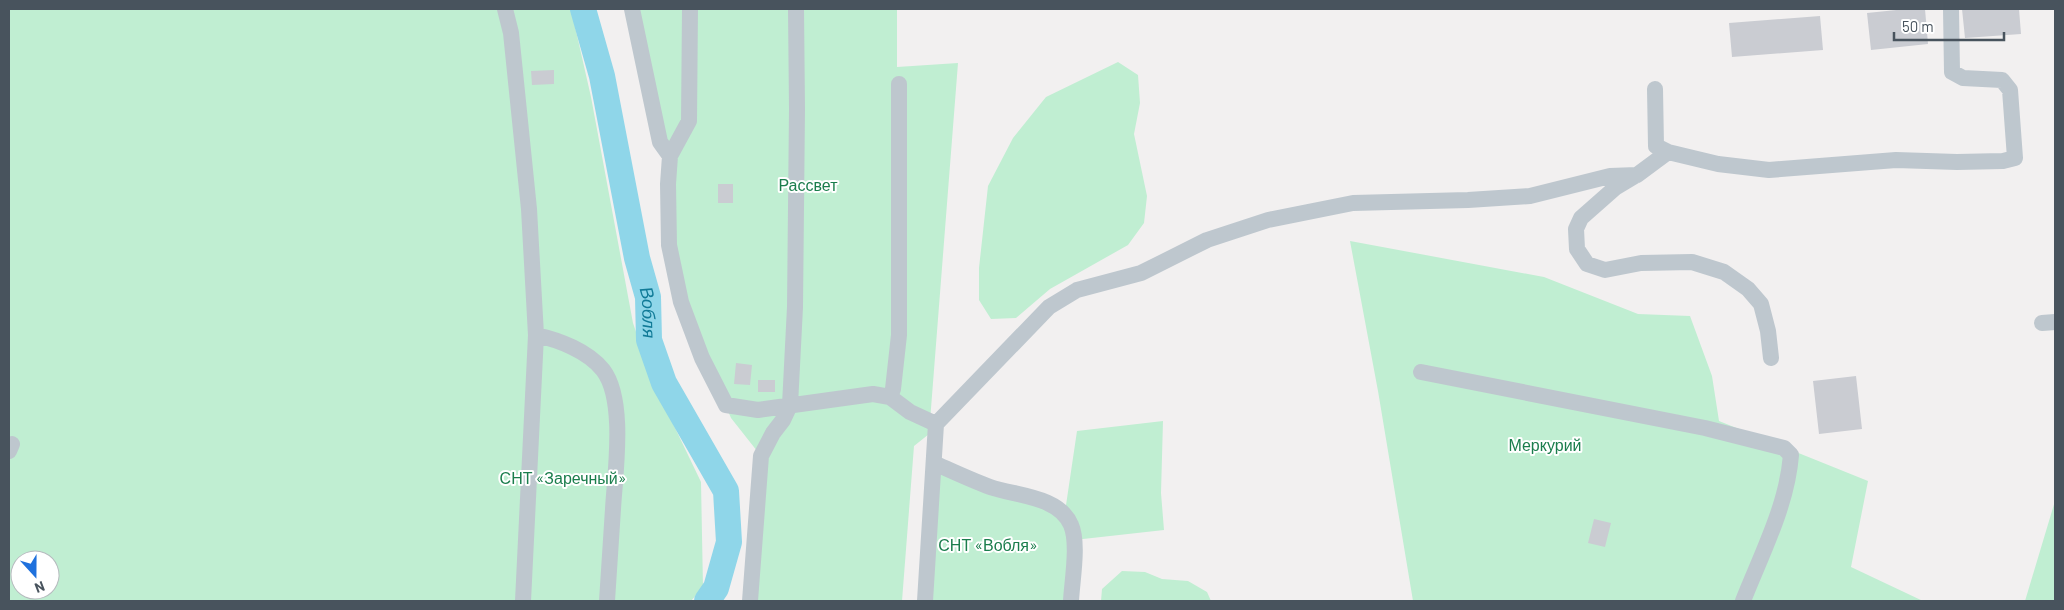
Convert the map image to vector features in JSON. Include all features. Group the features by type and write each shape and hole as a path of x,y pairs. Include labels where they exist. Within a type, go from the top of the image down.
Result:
{"street":[{"path":"506,9 529,209 536,335 523,601"},
{"path":"632,9 660,142 670,156"},
{"path":"690,9 689,121 670,156 668,184 669,245 681,302 702,358 726,405 758,410 873,394 890,397 910,412 936,424"},
{"path":"750,601 761,456 790,405 795,307 796,9"},
{"path":"1655,89 1656,146 1668,152 1718,164 1769,170 1896,160 1957,162 2004,161 2015,158 2010,90 2002,80 1963,78 1952,72 1951,9"},
{"path":"890,397 893,388 899,335 900,84"},
{"path":"1668,152 1637,175 1615,188 1581,218 1576,229 1577,249 1587,264 1605,270 1641,263 1692,262 1724,272 1748,290 1761,304 1768,330 1771,358"},
{"path":"925,601 936,424 1049,307 1077,290 1141,273 1207,240 1268,220 1353,203 1468,200 1530,196 1610,176 1637,175"},
{"path":"536,335 553,338 583,353 602,370 611,385 615,406 617,449 607,601"},
{"path":"1421,372 1705,428 1784,448 1791,455 1790,473 1777,516 1743,601"},
{"path":"934,463 991,487 1048,503 1065,513 1072,526 1074,540 1071,601"}],"green space":[{"name":"СНТ «Заречный»","path":"9,9 571,9 591,97 633,323 653,382 701,482 703,587 691,601 9,601"},
{"name":"Рассвет","path":"632,9 897,9 897,67 958,63 929,434 914,446 902,601 750,601 761,456 731,418 681,302 668,185"},
{"path":"1118,62 1138,75 1140,103 1134,134 1147,196 1144,223 1128,245 1050,289 1016,318 991,319 979,300 979,268 988,186 1013,138 1046,97"},
{"name":"Меркурий","path":"1350,241 1544,277 1638,314 1690,316 1712,376 1719,421 1868,481 1851,567 1923,601 1413,601 1378,391"},
{"name":"СНТ «Вобля»","path":"1163,421 1161,493 1164,530 1074,540 1071,601 925,601 934,463 1065,512 1077,431"},
{"path":"2055,501 2055,601 2025,601"},
{"path":"1122,571 1145,572 1162,579 1188,581 1207,592 1211,601 1101,601 1102,589"}],"building":[{"path":"1925,9 1928,44 1871,50 1867,13"},
{"path":"1962,9 2019,9 2021,34 1965,38"},
{"path":"1820,16 1823,50 1732,57 1729,23"},
{"path":"554,70 554,84 532,85 531,71"},
{"path":"718,184 733,184 733,203 718,203"},
{"path":"736,363 752,365 750,385 734,384"},
{"path":"1856,376 1862,429 1819,434 1813,381"},
{"path":"758,380 775,380 775,392 758,392"},
{"path":"1594,519 1611,523 1605,547 1588,543"}],"waterway":[{"name":"Вобля","path":"583,9 602,76 637,258 648,297 649,340 664,383 726,491 729,542 716,588 707,601"}]}
